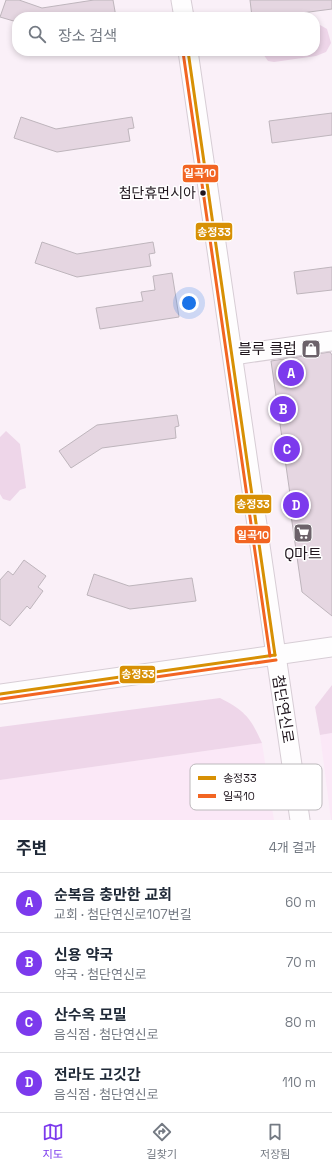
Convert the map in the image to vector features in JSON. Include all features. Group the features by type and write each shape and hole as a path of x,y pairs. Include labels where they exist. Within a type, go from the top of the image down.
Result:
{"street":[{"path":"181,0 183,12"},
{"name":"첨단연신로","path":"189,56 292,764"},
{"path":"233,355 332,341"},
{"path":"0,694 332,646"},
{"name":"첨단연신로","path":"298,810 300,820"}],"shaded area":[{"path":"320,25 327,29 331,43 326,52 320,54"},
{"path":"264,56 316,56 274,62 268,61"},
{"path":"6,431 20,444 26,488 20,490 10,501 3,499 0,494 0,437"},
{"path":"332,685 332,733 320,735 315,707"},
{"path":"220,698 241,711 246,716 254,727 262,743 0,780 0,727"},
{"path":"332,733 332,820 331,820 320,735"},
{"path":"262,743 265,764 190,764 190,810 272,810 274,820 0,820 0,780"}],"building":[{"path":"6,0 19,0 42,8 94,0 113,0 115,12 12,12 12,21 0,17"},
{"path":"250,0 332,0 332,9 309,12 251,12"},
{"path":"332,113 332,135 272,143 269,121"},
{"path":"21,117 56,129 132,117 134,128 128,129 130,141 57,152 14,138"},
{"path":"42,242 77,254 153,242 155,253 149,254 151,266 77,277 35,263"},
{"path":"332,267 332,290 297,294 294,272"},
{"path":"172,273 179,317 100,329 96,308 143,301 141,292 155,290 153,276"},
{"path":"330,352 332,355 332,616 302,592 291,515 293,515 271,361"},
{"path":"177,415 179,426 175,427 176,438 102,448 71,468 59,451 97,425"},
{"path":"24,560 46,576 38,587 43,591 30,609 27,606 10,626 0,619 0,580 8,571 13,575"},
{"path":"94,574 129,586 192,578 196,601 130,609 87,595"}],"transit line":[{"name":"일곡10","path":"184,56 270,656"},
{"name":"송정33","path":"189,56 275,655"},
{"name":"송정33","path":"0,694 275,655"},
{"name":"일곡10","path":"1,699 276,660"}],"place":[{"name":"첨단휴먼시아","path":"203,193"},
{"name":"블루 클럽","path":"311,349"},
{"name":"순복음 충만한 교회","path":"291,373"},
{"name":"신용 약국","path":"283,409"},
{"name":"산수옥 모밀","path":"287,449"},
{"name":"전라도 고깃간","path":"296,505"},
{"name":"Q마트","path":"303,533"}]}
